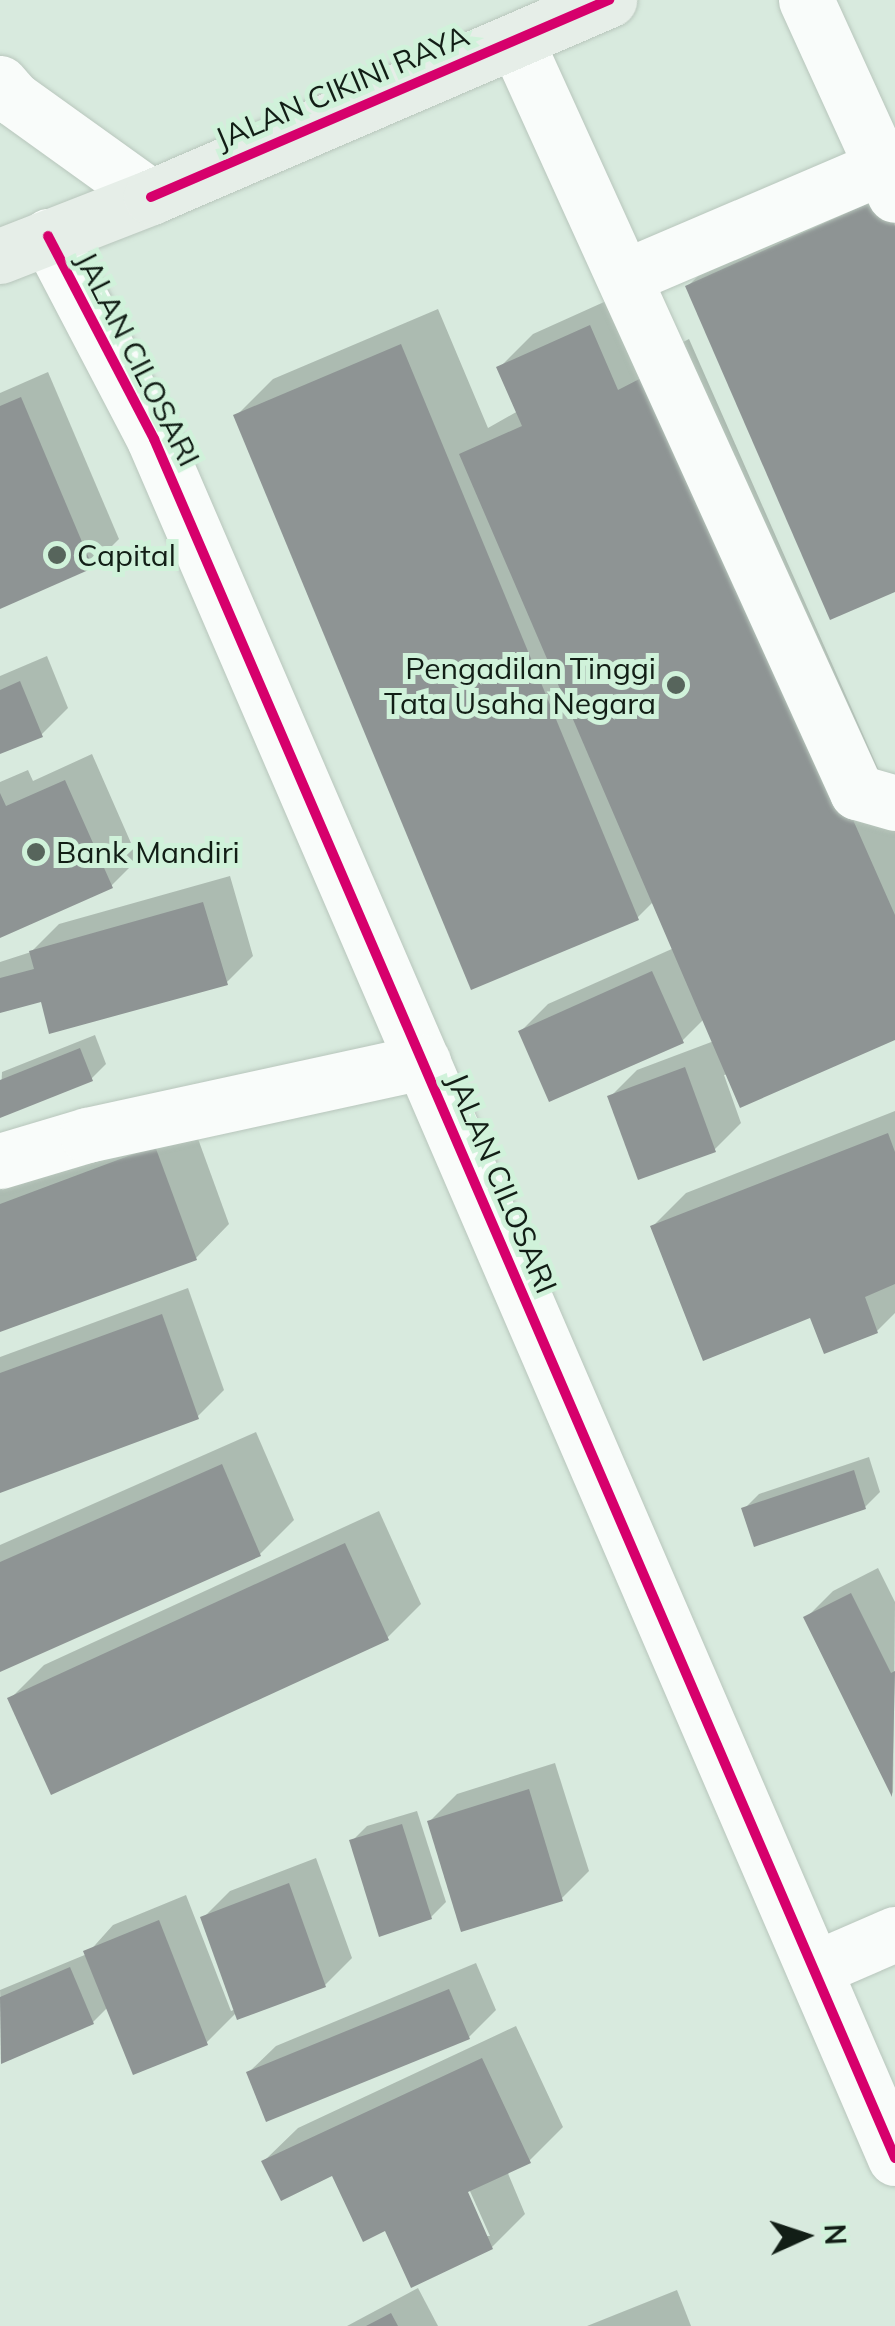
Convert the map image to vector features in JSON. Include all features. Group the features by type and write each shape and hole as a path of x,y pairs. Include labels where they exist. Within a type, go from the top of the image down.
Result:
{"main road":[{"name":"JALAN CIKINI RAYA","path":"24,246 150,198 609,0"}],"street":[{"path":"624,277 888,181 806,0"},
{"path":"516,41 857,792 895,802"},
{"path":"0,83 13,98 150,198"},
{"name":"JALAN CILOSARI","path":"24,246 154,439 895,2158"},
{"path":"0,1161 88,1135 423,1062"},
{"path":"814,1970 895,1934"}],"building":[{"path":"882,197 895,226 895,592 830,620 685,286"},
{"name":"Pengadilan Tinggi Tata Usaha Negara","path":"590,325 618,390 655,371 895,915 895,1040 740,1108 459,454 522,426 496,367"},
{"path":"401,344 639,920 471,990 233,415"},
{"path":"21,397 93,568 0,609 0,406"},
{"path":"20,681 43,737 0,754 0,690"},
{"path":"65,780 113,888 0,938 0,793 6,806"},
{"path":"203,902 228,985 49,1034 41,1002 0,1013 0,978 34,969 29,951"},
{"path":"652,971 684,1043 549,1102 518,1031"},
{"path":"80,1048 93,1081 0,1118 0,1080"},
{"path":"685,1067 716,1152 638,1180 607,1096"},
{"path":"888,1133 895,1152 895,1284 865,1297 878,1333 824,1354 810,1318 703,1361 650,1226"},
{"path":"155,1146 197,1260 0,1332 0,1204"},
{"path":"162,1314 199,1419 0,1493 0,1373"},
{"path":"222,1464 261,1556 0,1672 0,1562"},
{"path":"854,1470 866,1509 754,1547 741,1508"},
{"path":"345,1543 389,1640 51,1795 7,1698"},
{"path":"851,1593 891,1673 895,1671 892,1797 803,1617"},
{"path":"529,1789 563,1901 461,1932 427,1821"},
{"path":"402,1824 432,1919 379,1937 349,1840"},
{"path":"289,1883 326,1987 237,2020 200,1917"},
{"path":"159,1920 208,2045 133,2075 83,1951"},
{"path":"70,1967 94,2024 1,2064 0,1997"},
{"path":"449,1989 470,2039 266,2122 246,2072"},
{"path":"482,2058 531,2163 468,2192 493,2249 411,2288 385,2231 363,2242 332,2176 281,2201 261,2161"},
{"path":"391,2313 398,2326 366,2326"}],"cycle path":[{"path":"151,197 609,0"},
{"path":"48,236 154,439 895,2158"}],"place":[{"name":"Capital","path":"57,555"},
{"name":"Pengadilan Tinggi Tata Usaha Negara","path":"676,685"},
{"name":"Bank Mandiri","path":"36,852"}]}
